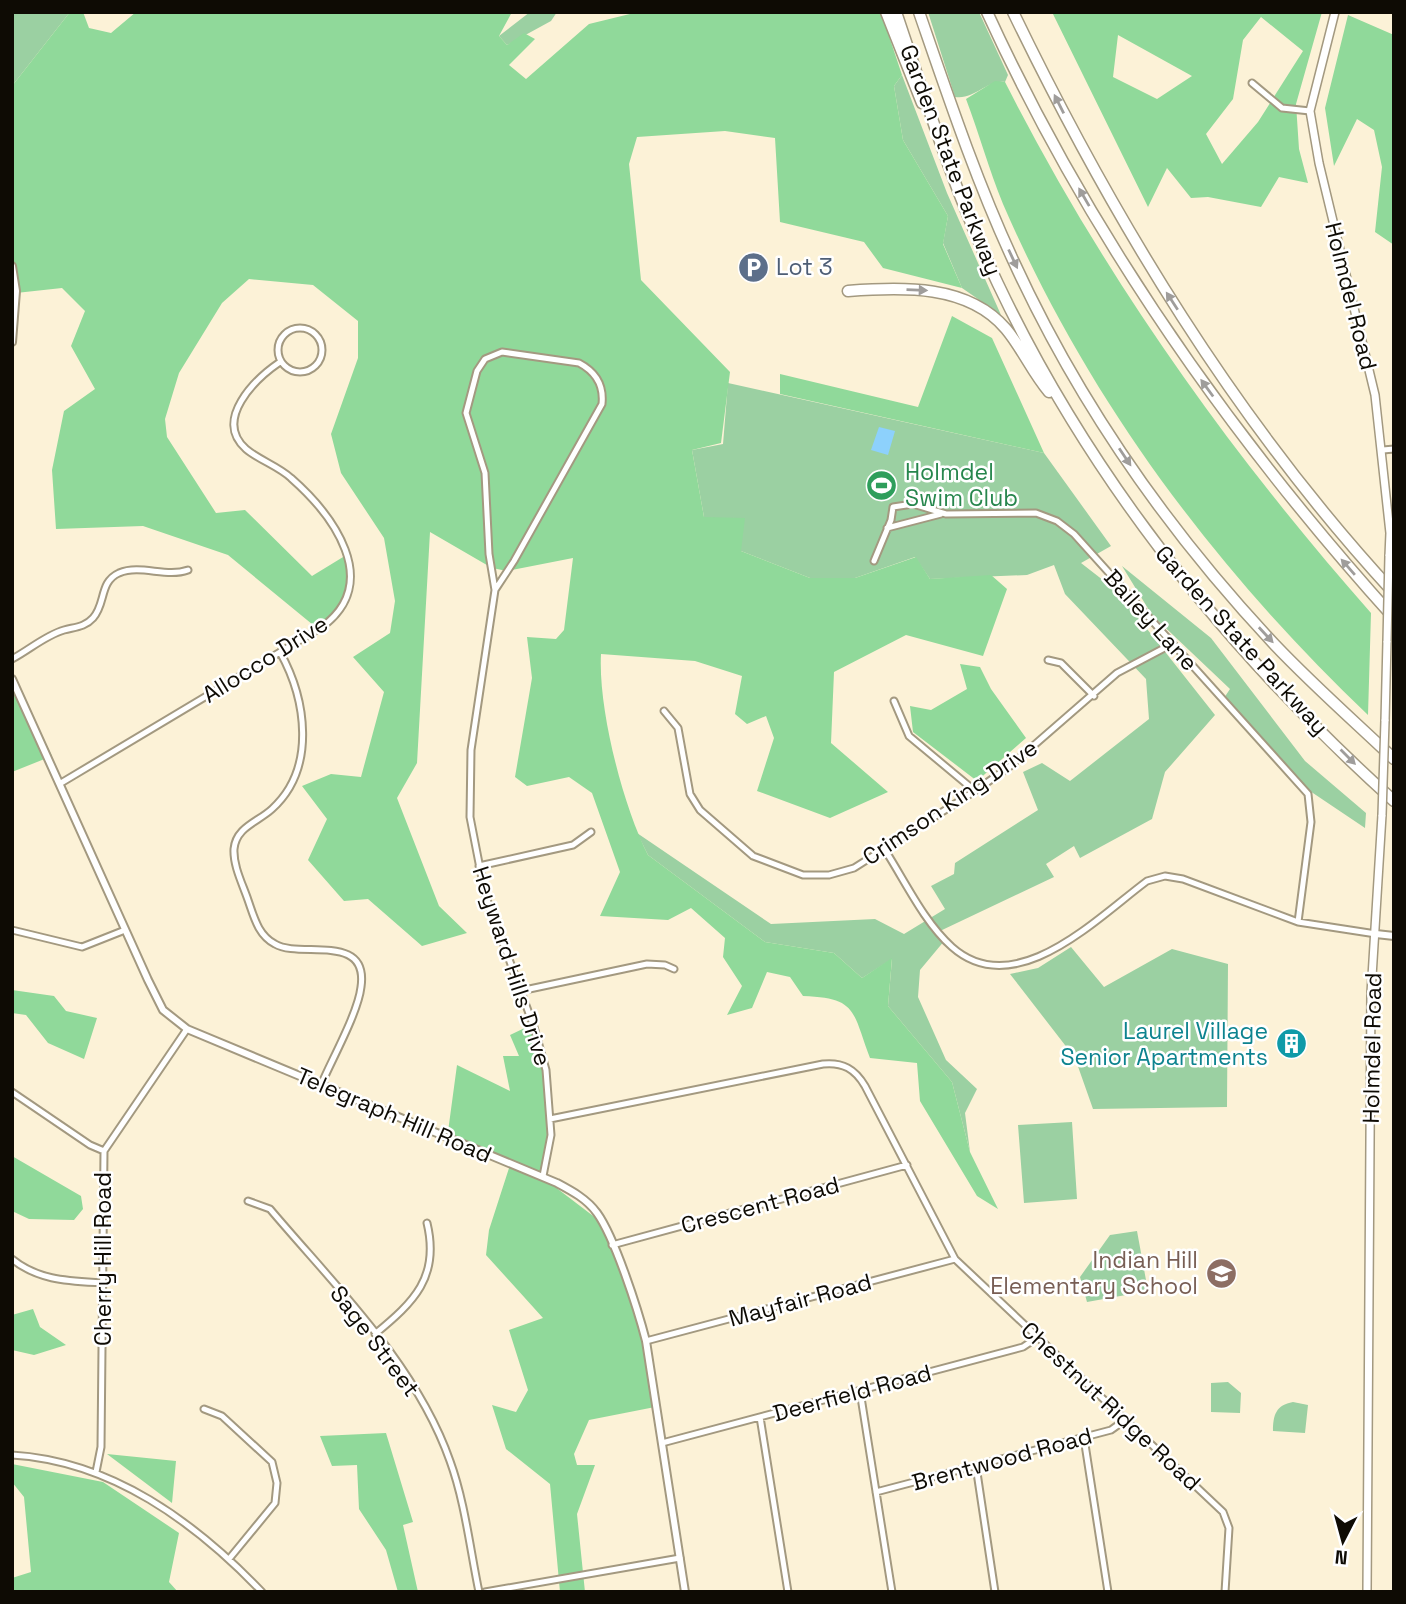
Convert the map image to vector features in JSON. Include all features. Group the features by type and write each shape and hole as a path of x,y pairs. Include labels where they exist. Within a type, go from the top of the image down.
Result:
{"highway":[{"path":"886,12 914,90 935,128"},
{"name":"Garden State Parkway","path":"896,12 935,128 987,261 1064,409 1129,508 1202,602 1298,706 1394,800"},
{"name":"Garden State Parkway","path":"919,12 966,148 1013,261 1059,349 1109,433 1166,515 1236,601 1294,664 1394,759"},
{"path":"987,12 1076,184 1168,332 1229,419 1300,510 1394,618"},
{"path":"1013,12 1105,190 1191,331 1296,477 1394,593"},
{"path":"848,291 926,290 973,304 1007,331 1040,381 1064,409"}],"main road":[{"name":"Holmdel Road","path":"1335,12 1310,111 1319,163 1367,353 1383,450 1392,533 1389,556 1382,815 1371,993 1367,1592"}],"street":[{"path":"1252,83 1282,107 1310,111"},
{"path":"12,266 12,341"},
{"name":"Allocco Drive","path":"61,783 322,627 336,614 346,596 351,569 341,537 303,490 279,468 246,449 235,430 234,415 240,402 280,362 279,344 288,331 304,328 318,337 321,353 311,368 294,371 280,362"},
{"name":"Heyward Hills Drive","path":"495,590 600,412 603,398 599,381 590,369 579,363 502,352 485,359 477,371 466,413 485,473 489,555 495,590 469,774 470,817 478,866 491,918 543,1056 550,1119 548,1158 542,1176"},
{"path":"1383,450 1394,449"},
{"name":"Bailey Lane","path":"874,561 893,507 902,503 946,514 1036,513 1057,521 1074,534 1308,794 1311,822 1298,922"},
{"path":"887,528 946,514"},
{"path":"12,659 56,633 89,622 97,613 106,584 120,573 134,571 173,575 188,570"},
{"name":"Crimson King Drive","path":"664,711 678,727 690,794 724,833 753,856 803,875 830,875 854,868 975,791 1009,767 1094,696 1117,673 1172,644"},
{"path":"280,652 294,678 300,700 300,762 292,783 281,800 242,830 234,855 256,923 266,938 288,949 337,950 352,958 360,971 360,993 321,1085"},
{"path":"1048,660 1060,663 1094,696"},
{"name":"Telegraph Hill Road","path":"12,679 163,1010 187,1029 542,1176 573,1191 589,1205 612,1245 646,1341 685,1592"},
{"path":"894,701 909,737 975,791"},
{"path":"478,866 573,845 591,832"},
{"path":"885,850 950,945 967,959 990,965 1015,965 1039,957 1059,946 1147,881 1165,876 1183,879 1298,922 1394,936"},
{"path":"12,930 82,947 125,930"},
{"path":"520,991 647,964 665,965 674,969"},
{"name":"Cherry Hill Road","path":"96,1472 102,1447 104,1151 187,1029"},
{"name":"Chestnut Ridge Road","path":"550,1119 823,1064 839,1064 860,1078 955,1259 1223,1512 1229,1532 1225,1592"},
{"path":"12,1092 90,1145 104,1151"},
{"name":"Crescent Road","path":"612,1245 907,1165"},
{"name":"Sage Street","path":"248,1200 270,1209 411,1381 451,1461 479,1592"},
{"path":"375,1334 411,1304 423,1284 433,1245 427,1223"},
{"path":"12,1259 44,1277 103,1283"},
{"name":"Mayfair Road","path":"646,1341 955,1259"},
{"name":"Deerfield Road","path":"662,1443 1023,1347 1038,1337"},
{"path":"860,1391 892,1592"},
{"path":"204,1409 222,1416 272,1462 277,1483 275,1503 229,1559"},
{"path":"760,1418 788,1592"},
{"name":"Brentwood Road","path":"876,1492 1084,1438 1115,1429 1125,1420"},
{"path":"1084,1438 1108,1592"},
{"path":"12,1455 56,1461 96,1472 140,1493 229,1559 262,1592"},
{"path":"976,1466 995,1592"},
{"path":"485,1592 556,1577 680,1558"}],"green space":[{"path":"12,12 70,12 12,86"},
{"path":"70,12 83,12 89,28 111,33 136,12 512,12 499,36 507,45 524,33 535,39 509,65 526,79 589,24 638,12 881,12 902,75 894,86 903,140 948,216 943,244 962,288 883,268 864,242 780,222 775,138 725,131 637,137 629,164 641,280 730,372 721,443 692,450 704,517 745,518 741,551 810,578 855,578 916,557 930,579 991,575 1007,589 983,656 906,635 834,672 831,743 888,792 830,818 757,791 774,738 766,716 747,724 735,714 742,676 695,661 601,654 601,676 608,729 621,784 648,855 765,942 834,953 862,978 892,958 888,1006 952,1082 970,1152 998,1209 977,1196 920,1101 917,1063 870,1058 855,1018 844,1004 821,997 803,996 790,977 767,972 752,1008 727,1015 742,986 723,957 725,938 691,908 668,920 600,916 620,872 592,793 569,777 527,786 515,777 532,678 527,637 556,639 564,630 573,558 507,571 492,568 430,532 417,763 397,798 439,906 467,933 422,946 368,899 344,901 308,860 327,819 302,786 331,774 361,777 384,692 353,657 390,633 395,601 384,538 341,473 331,434 358,358 358,321 313,285 249,279 222,303 179,373 165,419 167,437 216,513 245,510 312,576 348,554 346,600 318,629 228,555 143,526 56,529 52,470 64,411 95,389 71,346 85,311 62,288 16,293 12,280 12,86"},
{"path":"530,12 557,12 551,21 507,45 499,36"},
{"path":"928,12 979,12 1008,75 1005,82 992,84 969,96 955,97"},
{"path":"1052,12 1322,12 1296,104 1299,149 1308,183 1279,177 1261,207 1208,197 1191,198 1167,168 1148,207","holes":["1261,17 1303,51 1258,122 1222,164 1206,134 1233,99 1243,40","1118,35 1192,76 1157,99 1113,77"]},
{"path":"1348,15 1394,35 1394,245 1375,232 1382,167 1374,130 1357,119 1334,166 1325,108"},
{"path":"902,75 947,193 1001,315 962,288 943,243 948,216 903,140 894,86"},
{"path":"995,81 1005,82 1083,224 1171,359 1267,489 1371,613 1368,715 1258,601 1208,541 1160,478 1074,346 1003,204 966,99"},
{"path":"952,316 992,338 1044,453 780,394 780,374 918,407"},
{"path":"728,383 1044,453 1111,546 1081,563 1117,591 1215,715 1165,772 1152,819 1080,858 1074,846 1046,864 1054,877 940,931 945,940 920,970 918,997 946,1060 977,1089 965,1113 970,1152 952,1082 888,1006 892,959 862,978 834,953 765,942 648,855 637,833 771,924 875,919 904,934 945,909 931,886 954,874 955,863 1038,810 1023,772 1042,763 1070,781 1149,719 1146,679 1065,594 1054,565 1027,575 930,579 915,557 855,578 810,578 741,551 704,517 692,450 723,444"},
{"path":"1122,566 1211,638 1305,761 1366,813 1365,828 1304,787 1224,698 1230,689 1152,615"},
{"path":"960,664 980,667 991,689 1026,738 977,781 913,732 910,706 931,710 967,689"},
{"path":"12,673 52,756 12,772"},
{"path":"1071,947 1104,987 1172,949 1228,964 1227,1107 1093,1109 1075,1058 1010,974 1038,968"},
{"path":"12,990 54,996 66,1011 97,1018 84,1059 48,1043 26,1015 12,1013"},
{"path":"533,1024 551,1100 546,1180 605,1225 643,1332 655,1407 589,1420 574,1454 577,1465 595,1465 577,1514 585,1592 560,1592 550,1484 506,1449 492,1405 516,1412 528,1390 509,1330 543,1318 486,1255 489,1230 510,1165 447,1139 457,1065 510,1091 503,1056 519,1056 510,1035"},
{"path":"1072,1122 1077,1199 1024,1203 1018,1125"},
{"path":"12,1156 81,1196 83,1209 74,1220 29,1219 12,1211"},
{"path":"1137,1231 1148,1291 1087,1302 1080,1277 1110,1235"},
{"path":"33,1309 40,1327 66,1345 34,1355 12,1350 12,1315"},
{"path":"1228,1382 1241,1393 1240,1413 1211,1412 1211,1383"},
{"path":"1293,1402 1308,1405 1305,1433 1273,1431 1279,1408"},
{"path":"386,1433 413,1522 403,1525 418,1592 398,1592 386,1550 359,1509 357,1465 332,1466 320,1436"},
{"path":"107,1454 176,1461 172,1503"},
{"path":"12,1464 103,1482 179,1533 169,1582 178,1592 12,1592 12,1578 31,1572 24,1497 12,1482"}],"water":[{"path":"879,427 895,431 888,455 871,450"}],"place":[{"name":"Lot 3","path":"753,267"},
{"name":"Holmdel Swim Club","path":"882,485"},
{"name":"Laurel Village Senior Apartments","path":"1291,1044"},
{"name":"Indian Hill Elementary School","path":"1221,1273"}]}
